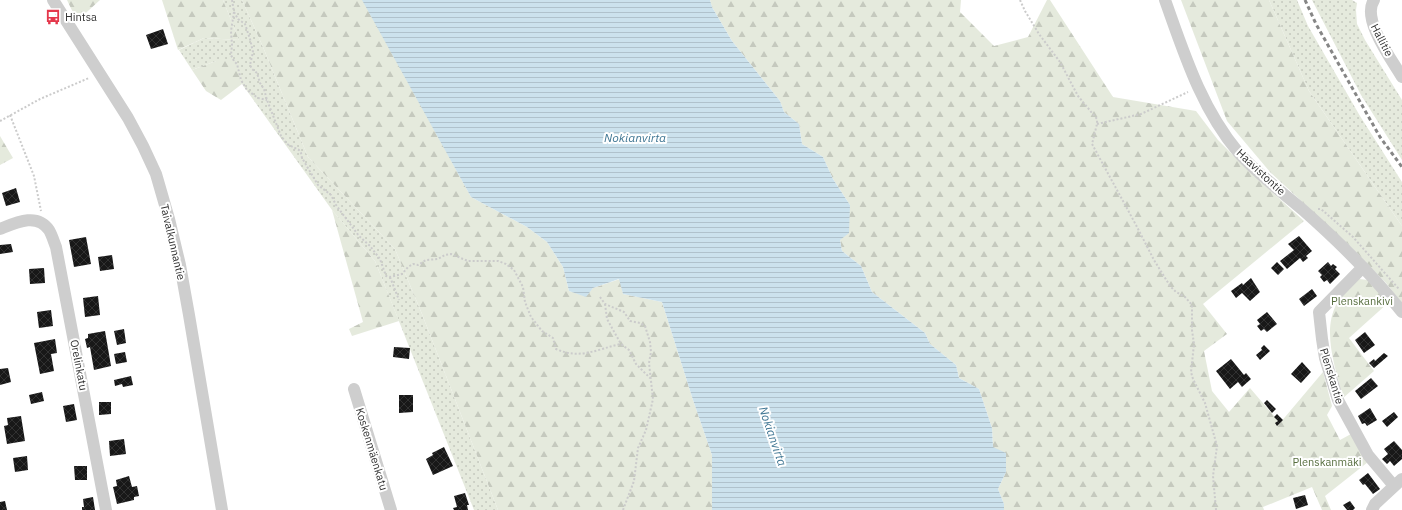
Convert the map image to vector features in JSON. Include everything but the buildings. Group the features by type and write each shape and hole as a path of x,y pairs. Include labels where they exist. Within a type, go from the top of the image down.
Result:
{"street":[{"name":"Taivalkunnantie","path":"53,0 100,72 144,146 156,174 169,219 189,314 222,510"},
{"name":"Haavistontie","path":"1165,0 1198,87 1221,129 1239,152 1261,174 1321,226 1363,267 1402,312"},
{"name":"Hallitie","path":"1374,0 1372,3 1371,19 1379,38 1402,77"},
{"path":"0,229 20,222 35,220 44,224"},
{"name":"Orelinkatu","path":"44,224 49,230 56,247 106,510"},
{"name":"Plenskantie","path":"1363,267 1319,312 1325,358 1338,400 1368,455 1398,483"},
{"name":"Koskenmäenkatu","path":"354,388 391,510"},
{"path":"1372,510 1375,504 1398,483"}],"path":[{"path":"232,0 234,12 231,31 231,55 237,64 241,80 246,90 258,98 267,100"},
{"path":"1020,0 1039,34 1060,62 1078,96 1096,119 1098,124 1092,144 1154,260 1170,286 1176,292 1186,297 1192,306 1192,330 1194,344 1191,372 1205,403 1217,446 1213,476 1216,510"},
{"path":"234,12 238,19 245,24 253,52 250,65 257,73 260,83 264,89 281,136 287,144 299,150 318,185 331,195 336,205 359,236 370,246 380,259 386,276 390,277 399,300"},
{"path":"0,121 40,99 100,72"},
{"path":"1098,124 1141,114 1198,87"},
{"path":"10,115 34,176 44,224"},
{"path":"390,277 402,274 413,264 418,264 426,260 438,259 451,254 468,260 498,261 506,264 514,270 523,286 525,302 530,317 542,331 553,338 556,349 564,352 582,354 621,344"},
{"path":"600,297 605,304 607,319 621,344 629,350 636,364 650,378"},
{"path":"605,304 624,312 630,321 640,322 645,326 650,342 649,363 653,399 646,430 638,448 634,481 623,510"}],"green space":[{"path":"67,0 100,0 77,21"},
{"path":"162,0 223,0 239,40 204,38 178,50"},
{"path":"223,0 242,0 308,157 395,249 422,314 498,510 474,510 375,261 332,210 242,84 236,61 216,61 192,70 179,50 204,38 239,40"},
{"path":"242,0 364,0 471,197 527,227 547,242 563,267 569,291 586,296 593,288 620,279 623,294 662,302 712,455 712,510 498,510 422,314 395,249 308,157"},
{"name":"Plenskanmäki","path":"710,0 961,0 960,12 994,46 1028,37 1047,0 1050,0 1113,97 1196,111 1218,140 1251,173 1304,221 1203,304 1227,334 1204,351 1212,391 1229,412 1250,388 1280,423 1323,372 1332,406 1327,415 1340,440 1351,434 1368,462 1325,496 1331,510 1322,510 1312,487 1263,507 1264,510 1004,510 1004,504 998,489 1006,472 993,447 992,428 979,389 959,378 956,365 930,344 925,333 872,292 861,266 842,251 840,240 850,205 833,179 823,157 802,144 799,124 784,112 780,101 732,41 712,7"},
{"path":"1181,0 1269,0 1309,91 1402,226 1402,303 1386,283 1350,246 1270,172 1227,121"},
{"path":"1269,0 1297,0 1308,26 1360,116 1402,182 1402,226 1309,91"},
{"path":"1312,0 1352,0 1357,3 1357,24 1365,40 1402,100 1402,160 1361,95"},
{"path":"216,61 236,61 242,84 221,100 206,91 192,70"},
{"path":"0,136 13,158 0,165"},
{"path":"332,210 375,261 399,321 352,336 349,329 363,322"},
{"name":"Plenskankivi","path":"1359,279 1368,280 1388,303 1349,338 1374,371 1343,398 1331,350 1331,319 1336,305 1345,292"}],"water":[{"name":"Nokianvirta","path":"362,0 710,0 712,7 732,41 780,101 784,112 799,124 802,144 823,157 833,179 850,205 849,233 840,240 842,251 861,266 872,292 925,333 930,344 956,365 959,378 979,389 992,428 993,447 1006,453 1006,472 998,489 1004,504 1004,510 712,510 712,455 662,302 623,294 619,279 593,288 586,297 569,291 563,267 547,242 527,227 471,197"}],"railway":[{"path":"1305,0 1316,24 1380,137 1402,167"}],"place":[{"name":"Hintsa","path":"53,17"}]}
